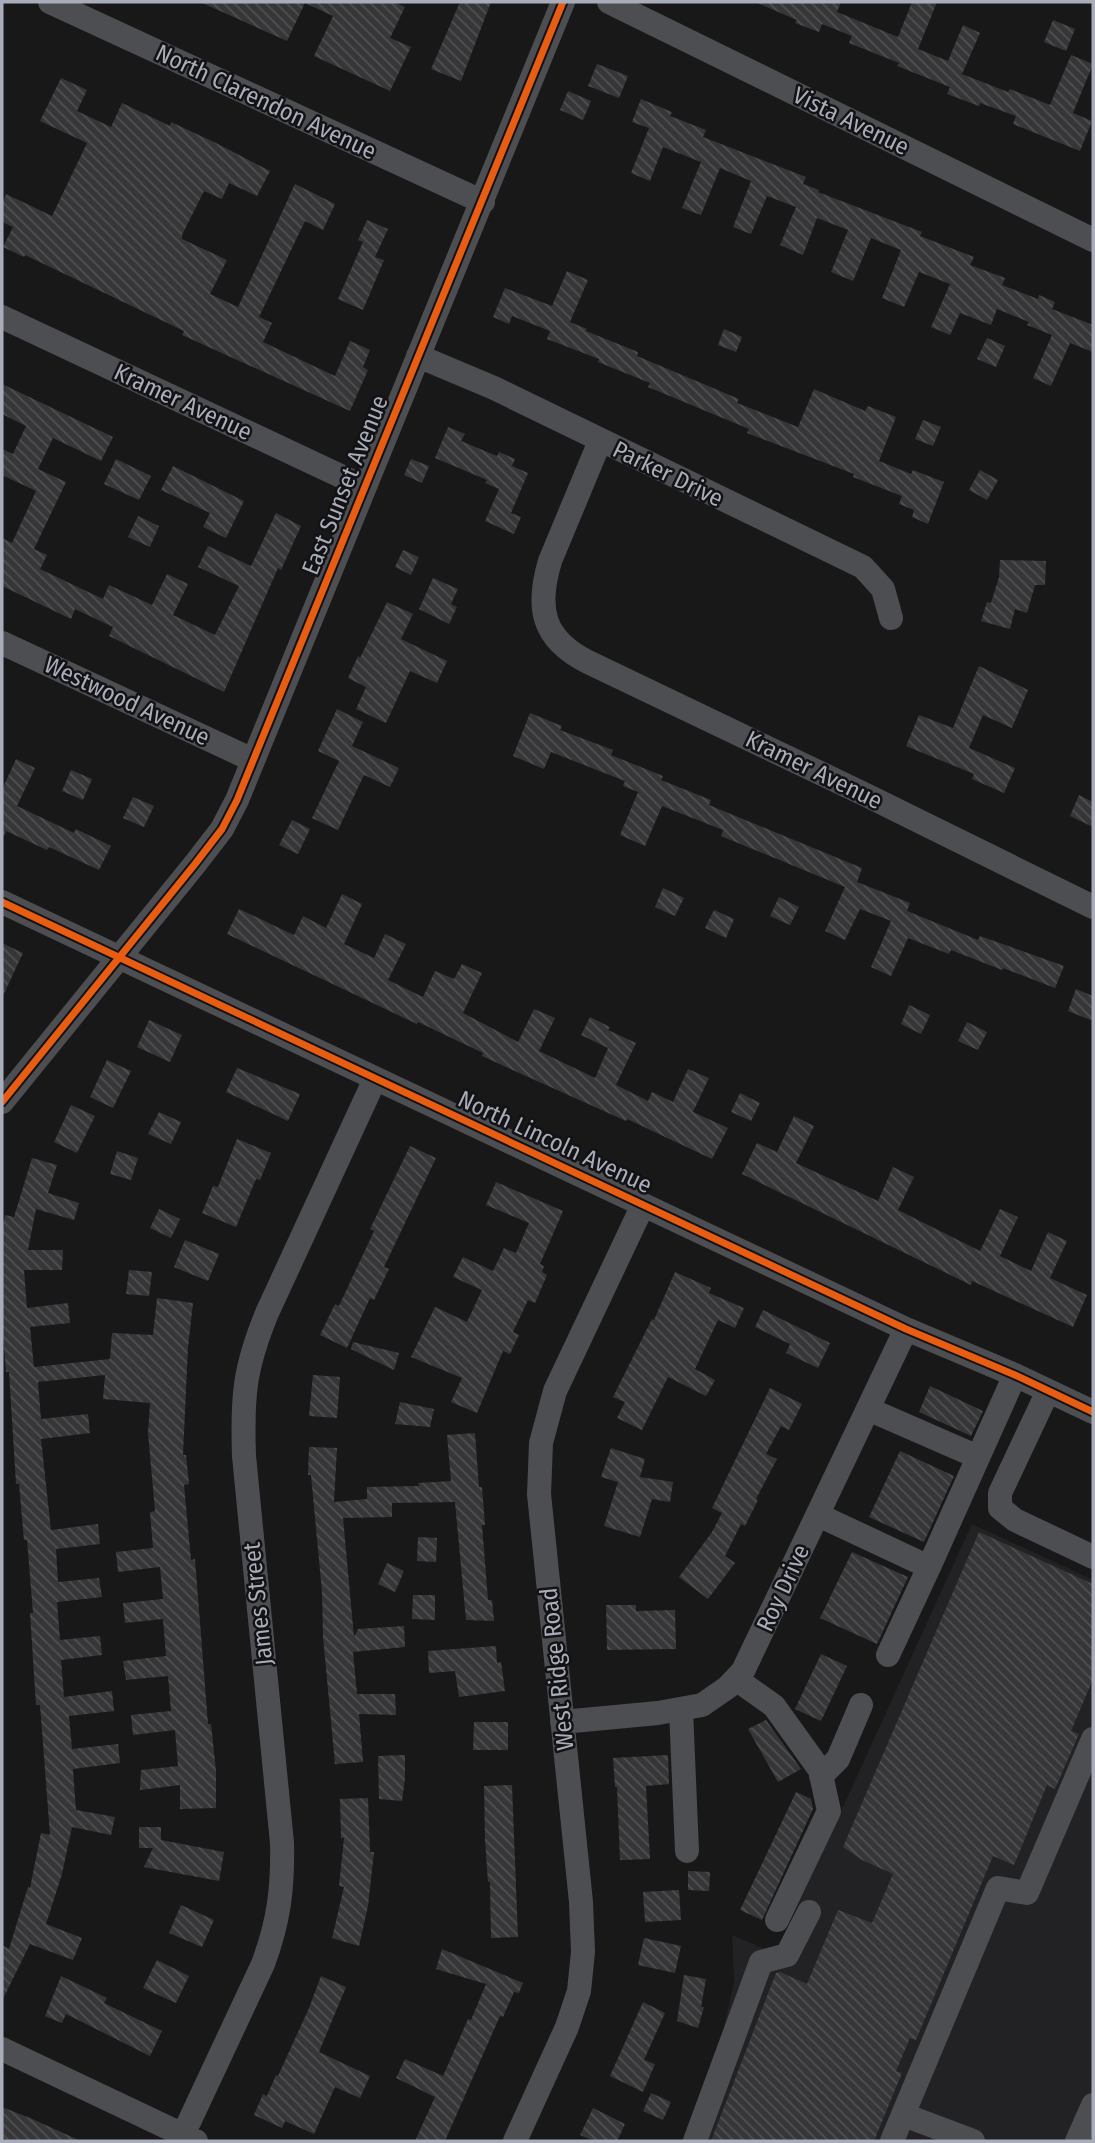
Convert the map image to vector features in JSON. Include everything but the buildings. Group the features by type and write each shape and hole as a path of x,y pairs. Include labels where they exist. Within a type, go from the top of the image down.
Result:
{"street":[{"name":"North Clarendon Avenue","path":"50,2 482,202"},
{"name":"East Sunset Avenue","path":"2,1102 222,829 237,800 563,2"},
{"name":"Vista Avenue","path":"609,2 1093,240"},
{"name":"Kramer Avenue","path":"2,317 364,487"},
{"name":"Parker Drive","path":"418,356 494,388 863,567 883,589 891,618"},
{"name":"Kramer Avenue","path":"600,441 550,561 541,601 545,621 559,642 577,657 878,800 1093,907"},
{"name":"Westwood Avenue","path":"2,643 253,760"},
{"name":"North Lincoln Avenue","path":"2,902 906,1329 1015,1375 1093,1412"},
{"name":"James Street","path":"189,2138 263,1964 272,1939 282,1886 282,1843 244,1456 242,1405 245,1382 253,1348 267,1312 375,1079"},
{"name":"West Ridge Road","path":"515,2141 567,2026 579,1991 583,1952 581,1902 540,1494 541,1443 555,1391 643,1205"},
{"name":"Roy Drive","path":"562,1723 702,1705 736,1679 750,1658 906,1329"},
{"path":"888,1655 1015,1375"},
{"path":"1048,1391 1000,1493 1000,1508 1015,1520 1093,1557"},
{"path":"868,1409 978,1457"},
{"path":"818,1515 929,1567"},
{"path":"736,1679 774,1706 820,1770 829,1811 777,1920"},
{"path":"821,1776 838,1759 861,1705"},
{"path":"681,1709 687,1851"},
{"path":"892,2141 998,1888 1027,1893 1093,1739"},
{"path":"695,2141 761,1962 787,1955 809,1912"},
{"path":"2,2049 189,2138"},
{"path":"1077,2141 1093,2105"},
{"path":"904,2115 972,2141"}],"shaded area":[{"path":"972,1524 1093,1580 1093,2141 683,2141 713,2074 734,1983 732,1935 776,1954"}],"cycle path":[{"path":"2,1102 195,864 222,829 237,800 563,2"},
{"path":"2,902 906,1329 1015,1375 1093,1412"}]}
